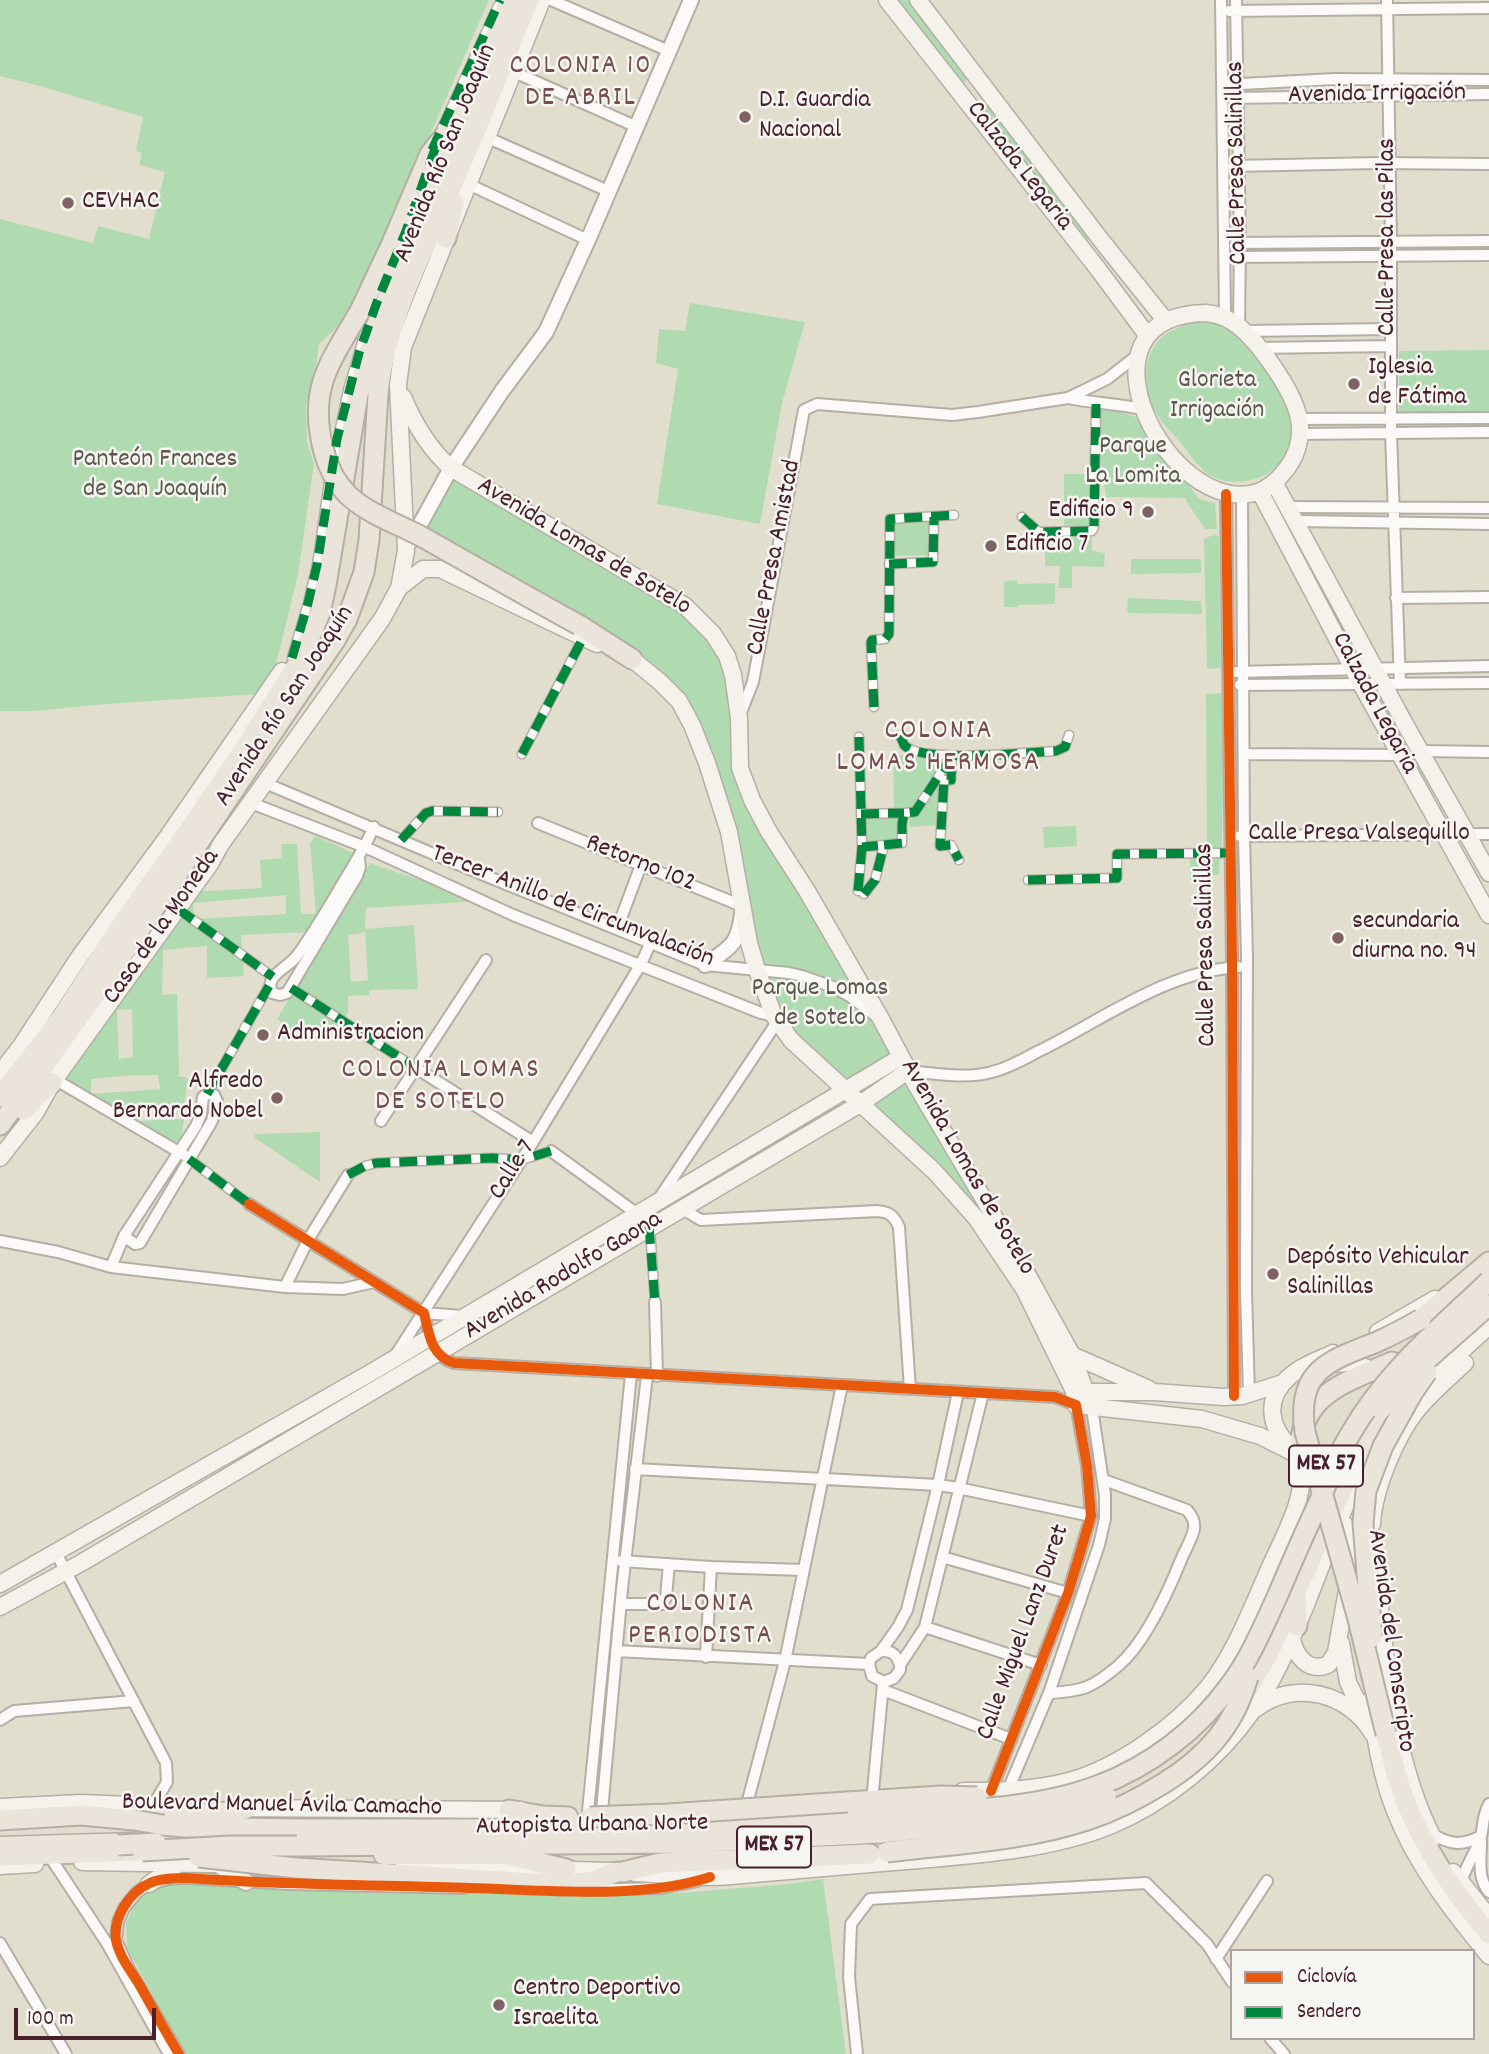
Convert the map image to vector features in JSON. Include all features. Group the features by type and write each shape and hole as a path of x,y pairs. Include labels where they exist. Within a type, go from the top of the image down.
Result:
{"highway":[{"name":"Avenida Río San Joaquín","path":"0,1097 62,1017 122,924 244,749 293,673 307,646 320,613 333,552 358,396 376,326 510,0"},
{"name":"Avenida Río San Joaquín","path":"0,1125 137,934 347,619 364,572 369,540 378,394 383,359 420,259 464,160 529,0"},
{"path":"464,111 434,149 360,311 329,365 317,408 321,442 333,474 347,494 364,507 419,535 632,659"},
{"path":"446,238 464,160"},
{"path":"21,1046 38,1039 50,1024 62,1017"},
{"path":"0,1132 13,1124 35,1098 54,1082"},
{"path":"1489,1262 1421,1319 1324,1366 1313,1379 1303,1405 1305,1432 1349,1585 1404,1797 1433,1858 1489,1934"},
{"name":"Boulevard Manuel Ávila Camacho","path":"0,1827 137,1822 655,1820 830,1812 1013,1798 1098,1779 1143,1756 1169,1738 1203,1707 1239,1660 1266,1606 1340,1434 1359,1404 1392,1362 1489,1272"},
{"name":"Autopista Urbana Norte","path":"0,1854 56,1858 142,1851 228,1837 611,1829 834,1819 1012,1797 1037,1803 1079,1793 1119,1777 1164,1750 1202,1718 1231,1685 1254,1646 1340,1452 1362,1414 1403,1363 1489,1281"},
{"path":"1456,1876 1434,1854 1400,1778 1380,1690 1373,1643 1363,1523 1366,1491 1383,1446 1413,1392 1424,1376 1487,1311"},
{"name":"Boulevard Manuel Ávila Camacho","path":"0,1846 148,1842 278,1854 508,1856 580,1851 724,1849 854,1843 977,1834 1040,1824 1082,1813 1120,1799 1156,1780 1185,1759 1215,1730 1246,1693 1269,1654 1376,1420 1399,1387 1487,1311"},
{"name":"Autopista Urbana Norte","path":"0,1820 104,1817 183,1827 228,1837 481,1846 685,1843 858,1834 987,1824 1039,1817 1078,1807 1124,1789 1156,1771 1184,1751 1227,1708 1268,1642 1368,1427 1406,1379 1455,1333 1487,1311"},
{"path":"1306,1460 1300,1440 1315,1404 1338,1386 1392,1362"},
{"path":"1294,1632 1296,1592"},
{"path":"142,1851 296,1868 566,1877 592,1881 660,1863 753,1863 879,1853 985,1840 1054,1829 1089,1819 1127,1804 1175,1776 1209,1748 1226,1727 1248,1677"},
{"path":"509,1810 555,1817 593,1813 668,1814 942,1796 993,1799 1012,1797"},
{"path":"739,1801 830,1812"},
{"path":"137,1822 150,1816 245,1809"},
{"path":"0,1854 228,1837"},
{"path":"508,1856 566,1877"}],"main road":[{"name":"Avenida Río San Joaquín","path":"499,27 501,0"},
{"name":"Avenida Río San Joaquín","path":"398,385 403,347 542,0"},
{"name":"Calzada Legaria","path":"887,0 1147,335"},
{"name":"Calzada Legaria","path":"918,0 1165,320"},
{"path":"965,99 984,86"},
{"path":"1087,255 1101,240"},
{"path":"1206,313 1225,317 1242,329 1288,389 1300,427 1293,457 1287,468 1260,492 1234,495 1206,486 1185,470 1154,431 1143,409 1137,384 1138,355 1147,335 1154,327 1183,314 1206,313"},
{"name":"Casa de la Moneda","path":"0,1158 36,1112 54,1082 382,619 399,589 406,551 398,385"},
{"name":"Avenida Lomas de Sotelo","path":"398,385 410,414 429,445 451,468 685,606 713,634 727,656 733,675 739,719 740,768 752,800 881,1019 904,1064 1015,1252 1072,1355 1082,1399"},
{"name":"Calzada Legaria","path":"1274,482 1374,668 1427,751 1489,873"},
{"name":"Calzada Legaria","path":"1260,492 1489,915"},
{"path":"399,589 424,569 440,569 581,631"},
{"name":"Casa de la Moneda","path":"0,1073 80,956 166,839 320,613"},
{"name":"Avenida Lomas de Sotelo","path":"632,659 679,701 708,763 729,832 742,908 757,971 776,1019 791,1040 934,1171 976,1218 1024,1289 1082,1399"},
{"name":"Avenida Rodolfo Gaona","path":"0,1584 394,1358 845,1089 904,1064"},
{"name":"Avenida Rodolfo Gaona","path":"0,1607 66,1571 860,1104 904,1064"},
{"path":"1082,1399 1154,1392 1213,1397 1242,1395 1283,1382 1296,1372 1384,1329 1431,1302 1469,1274 1489,1254"},
{"path":"620,1872 710,1877 923,1859 1044,1845 1114,1824 1186,1782 1231,1740 1273,1679 1367,1458 1387,1422 1487,1311"},
{"name":"Avenida del Conscripto","path":"1489,1340 1401,1429 1377,1495 1371,1532 1388,1674 1404,1758 1418,1805 1430,1832 1456,1876 1489,1917"},
{"path":"1072,1355 1154,1392"},
{"path":"1310,1365 1342,1363 1365,1367"},
{"path":"1283,1382 1272,1407 1274,1424 1283,1441 1306,1460"},
{"path":"1082,1399 1202,1419 1260,1436 1306,1460"},
{"path":"232,1451 242,1468"},
{"path":"593,1813 873,1791 992,1791 1012,1797 1042,1786 1088,1775 1142,1746 1180,1717 1210,1684 1238,1637 1284,1534 1301,1489 1306,1460"},
{"name":"Avenida del Conscripto","path":"1345,1525 1353,1556 1373,1734 1389,1795 1421,1863 1457,1917 1489,1956"},
{"path":"1294,1632 1294,1649 1300,1658 1313,1667 1329,1664 1335,1656 1353,1556"},
{"path":"1340,1630 1348,1682 1373,1734"},
{"path":"1252,1712 1267,1701 1283,1695 1308,1692 1342,1703 1355,1712 1373,1734"},
{"path":"1400,1778 1404,1758"},
{"name":"Boulevard Manuel Ávila Camacho","path":"0,1807 81,1803 245,1809 509,1810"},
{"path":"0,1866 56,1858 218,1864 305,1863 566,1877"},
{"path":"149,1884 180,1863"},
{"path":"218,1864 246,1882"}],"street":[{"path":"292,657 317,565 337,439 359,353 434,149 501,0"},
{"path":"551,0 669,51"},
{"path":"406,551 451,468 502,391 546,332 691,0"},
{"path":"1221,6 1387,4 1489,8"},
{"name":"Calle Presa las Pilas","path":"1387,4 1391,433 1400,684"},
{"name":"Calle Presa Salinillas","path":"1237,5 1242,329"},
{"name":"Calle Presa Salinillas","path":"1221,6 1225,317"},
{"path":"512,71 637,127"},
{"name":"Avenida Irrigación","path":"1223,85 1334,79 1489,80"},
{"name":"Avenida Irrigación","path":"1222,98 1489,94"},
{"path":"486,137 608,191"},
{"path":"1223,167 1390,163 1489,164"},
{"path":"468,184 588,240"},
{"path":"1225,242 1489,241"},
{"path":"1225,257 1489,256"},
{"path":"1242,329 1390,329"},
{"path":"1258,348 1390,346"},
{"path":"1068,398 1107,379 1138,355"},
{"path":"1068,398 1143,409"},
{"name":"Calle Presa Amistad","path":"739,719 752,682 802,415 808,406 817,404 952,415 1068,398"},
{"path":"1022,517 1039,532 1092,531 1096,404"},
{"path":"1300,427 1391,419 1489,418"},
{"path":"1300,427 1391,433 1489,432"},
{"name":"Calle Presa Salinillas","path":"1234,495 1244,671 1245,754 1246,1291 1242,1395"},
{"name":"Calle Presa Salinillas","path":"1234,495 1229,672 1229,836 1242,1395"},
{"path":"1292,514 1393,507 1489,508"},
{"path":"1292,514 1393,522 1489,524"},
{"path":"874,707 870,642 885,639 889,634 890,519 954,515"},
{"path":"889,564 933,562 934,517"},
{"path":"1396,598 1489,597"},
{"path":"522,754 581,631"},
{"path":"1229,672 1489,666"},
{"path":"1229,685 1489,683"},
{"path":"900,735 904,745 914,751 952,756 1056,751 1065,747 1069,735"},
{"path":"859,737 861,892 875,880 884,845"},
{"path":"1427,751 1489,752"},
{"path":"1245,754 1400,755"},
{"path":"861,814 915,813 952,756"},
{"path":"952,756 951,780 944,780 940,846 951,845 959,860"},
{"name":"Tercer Anillo de Circunvalación","path":"265,783 705,965 789,973 833,987 881,1019"},
{"name":"Tercer Anillo de Circunvalación","path":"251,803 365,847 513,915 776,1019"},
{"path":"401,840 426,813 432,811 498,812"},
{"path":"862,846 902,843 904,813"},
{"name":"Retorno 102","path":"538,823 742,908"},
{"path":"111,1267 124,1236 196,1126 201,1114 202,1097 207,1094 271,981 289,965 308,941 359,859 374,827"},
{"name":"Calle Presa Valsequillo","path":"1229,836 1489,834"},
{"path":"1028,880 1116,878 1117,854 1120,853 1230,853"},
{"path":"178,909 271,981 272,993 288,993 358,876 359,859"},
{"path":"617,929 641,865"},
{"path":"705,965 738,937 742,908"},
{"name":"Calle 7","path":"394,1358 533,1142 641,964 650,944"},
{"path":"381,1121 486,960"},
{"path":"904,1064 966,1076 986,1074 1003,1069 1058,1042 1148,993 1193,975 1246,967"},
{"path":"291,988 533,1142"},
{"path":"659,1200 776,1019"},
{"path":"54,1082 179,1152 249,1204 424,1313 463,1316"},
{"path":"124,1236 135,1244 140,1243 190,1159 216,1109 217,1101 214,1095 207,1094"},
{"path":"285,1287 308,1240 348,1175 376,1163 492,1158 521,1160 551,1152 636,1213 649,1226 655,1302 652,1376 635,1469 616,1651 593,1813"},
{"path":"681,1208 701,1220 877,1211 894,1216 899,1227 910,1389"},
{"path":"0,1241 58,1252 111,1267 285,1287 343,1289 374,1282"},
{"path":"424,1313 436,1353 444,1360 454,1363 1082,1399"},
{"path":"593,1813 612,1560 631,1374"},
{"path":"739,1801 785,1661 842,1384"},
{"path":"958,1392 907,1610 898,1627 881,1651 871,1658 869,1664 872,1676 883,1686 1011,1739"},
{"path":"900,1665 925,1627 982,1393"},
{"name":"Calle Miguel Lanz Duret","path":"1012,1797 1099,1545 1105,1520 1104,1480 1082,1399"},
{"name":"Calle Miguel Lanz Duret","path":"992,1791 1068,1593 1091,1516 1082,1399"},
{"path":"635,1469 938,1485 1091,1516"},
{"path":"1049,1693 1087,1688 1130,1654 1165,1598 1194,1531 1192,1516 1186,1510 1104,1480"},
{"path":"55,1551 166,1763 167,1782 152,1807"},
{"path":"942,1558 1068,1593"},
{"path":"612,1560 803,1570"},
{"path":"621,1604 662,1605 666,1597 669,1564"},
{"path":"706,1657 711,1567"},
{"path":"925,1627 1041,1665"},
{"path":"616,1651 869,1664"},
{"path":"873,1791 883,1686 900,1670 898,1658 894,1653 881,1651"},
{"path":"0,1720 14,1711 134,1701"},
{"path":"1489,1804 1483,1814 1481,1836 1481,1876 1489,1892"},
{"path":"1430,1832 1448,1842 1459,1844 1468,1843 1481,1836"},
{"path":"1456,1876 1464,1870 1481,1836"},
{"path":"56,1858 108,1945 179,2054"},
{"path":"169,2054 134,1985 116,1940 118,1922 127,1902 149,1884 178,1878 326,1886 609,1891 673,1886 710,1877"},
{"path":"1216,1959 1267,1881"},
{"path":"857,2054 849,1977 851,1924 870,1899 1146,1883 1207,1944 1230,1979"},
{"path":"0,1943 66,2054"},
{"path":"1272,2040 1284,2054"}],"green space":[{"name":"Panteón Frances de San Joaquín","path":"0,0 489,0 368,277 347,318 319,344 306,405 307,442 314,463 298,575 275,668 258,694 34,711 0,711 0,219 93,243 98,226 149,239 165,172 139,165 142,153 136,151 143,117 0,76"},
{"path":"894,0 915,0 969,77 965,82 957,85"},
{"path":"986,103 1090,234 1085,251 981,108"},
{"path":"690,303 805,322 782,403 760,524 657,504 678,369 656,363 659,329 685,331"},
{"name":"Glorieta Irrigación","path":"1193,321 1219,324 1234,330 1265,366 1288,402 1294,426 1289,448 1282,461 1262,476 1234,482 1208,474 1156,413 1148,395 1146,375 1150,356 1154,347 1167,333"},
{"path":"1489,350 1489,412 1399,413 1399,351"},
{"name":"Parque La Lomita","path":"1092,403 1139,418 1199,499 1215,503 1217,529 1205,529 1186,498 1106,497"},
{"path":"1064,474 1092,474 1091,530 1064,530"},
{"name":"Parque Lomas de Sotelo","path":"452,479 680,614 703,634 720,654 729,683 732,767 738,789 761,835 792,879 897,1058 849,1087 787,1029 763,974 686,704 423,531"},
{"path":"931,521 932,555 892,556 892,522"},
{"path":"1092,533 1092,551 1105,553 1104,567 1072,566 1072,588 1058,588 1060,566 1045,566 1045,534"},
{"path":"1215,534 1219,537 1221,665 1220,668 1209,669 1204,539"},
{"path":"1131,559 1201,559 1201,573 1131,574"},
{"path":"1017,580 1017,584 1055,583 1055,604 1004,607 1004,581"},
{"path":"1128,598 1201,601 1202,614 1127,613"},
{"path":"1224,693 1222,849 1207,851 1206,694"},
{"path":"893,755 943,756 940,825 910,827 908,809 894,809"},
{"path":"864,815 900,815 900,842 865,842"},
{"path":"1076,826 1077,846 1044,848 1043,827"},
{"path":"316,836 359,856 309,932 241,935 244,976 207,978 207,946 163,950 162,995 177,994 178,1076 188,1078 184,1104 138,1106 139,1121 184,1119 181,1140 167,1144 61,1076 192,892 262,888 260,860 281,858 282,844 297,844 301,914 316,914 310,843","holes":["286,895 286,914 194,919 193,903","132,1009 133,1057 119,1059 117,1010","158,1075 160,1089 91,1094 91,1079"]},
{"path":"1190,855 1220,855 1219,875 1201,874 1200,879 1190,880"},
{"path":"370,863 481,901 366,908 365,929 414,925 418,989 369,990 369,995 348,996 348,1012 340,1029 294,1032 277,1019","holes":["365,931 368,980 351,982 348,935"]},
{"name":"Parque Lomas de Sotelo","path":"908,1078 1020,1280 870,1107"},
{"path":"320,1132 320,1182 255,1138 255,1134"},
{"name":"Centro Deportivo Israelita","path":"823,1879 846,2054 185,2054 127,1948 126,1923 139,1896 162,1886 231,1884 605,1896 680,1893"}],"marked path":[{"path":"432,150 500,0"},
{"path":"292,658 317,565 337,439 359,353 437,143"},
{"path":"1022,517 1039,532 1092,531 1096,404"},
{"path":"874,707 871,642 885,639 889,634 890,519 954,515"},
{"path":"889,564 933,562 934,517"},
{"path":"522,754 583,638"},
{"path":"900,735 904,745 914,751 952,756 1056,751 1065,747 1069,735"},
{"path":"859,737 862,847 884,845"},
{"path":"864,894 875,880 884,845 902,843 904,813 915,812 952,756 951,780 944,780 940,846 951,845 959,860"},
{"path":"401,840 426,813 432,811 498,812"},
{"path":"861,814 904,813"},
{"path":"858,891 862,847"},
{"path":"1028,880 1117,878 1117,854 1230,853"},
{"path":"178,909 273,977"},
{"path":"207,1094 269,986"},
{"path":"291,988 416,1068"},
{"path":"348,1175 376,1163 492,1158 521,1160 551,1151"},
{"path":"189,1159 249,1204"},
{"path":"649,1226 655,1302"}],"cycle path":[{"path":"1226,494 1234,1396"},
{"path":"249,1204 424,1313 436,1350 446,1360 454,1363 1055,1397 1076,1405 1087,1466 1091,1516 1068,1593 991,1791"},
{"path":"179,2054 122,1958 116,1940 117,1923 129,1899 142,1887 154,1881 187,1878 591,1892 653,1889 710,1877"}],"place":[{"name":"D.I. Guardia Nacional","path":"745,117"},
{"name":"CEVHAC","path":"68,203"},
{"name":"Iglesia de Fátima","path":"1354,384"},
{"name":"Edificio 9","path":"1148,512"},
{"name":"Edificio 7","path":"991,546"},
{"name":"secundaria diurna no. 94","path":"1338,938"},
{"name":"Administracion","path":"263,1035"},
{"name":"Alfredo Bernardo Nobel","path":"277,1098"},
{"name":"Depósito Vehicular Salinillas","path":"1273,1274"},
{"name":"Centro Deportivo Israelita","path":"499,2005"}],"district":[{"name":"COLONIA 10 DE ABRIL","path":"581,84"},
{"name":"COLONIA LOMAS HERMOSA","path":"939,749"},
{"name":"COLONIA LOMAS DE SOTELO","path":"441,1088"},
{"name":"COLONIA PERIODISTA","path":"701,1622"}]}
